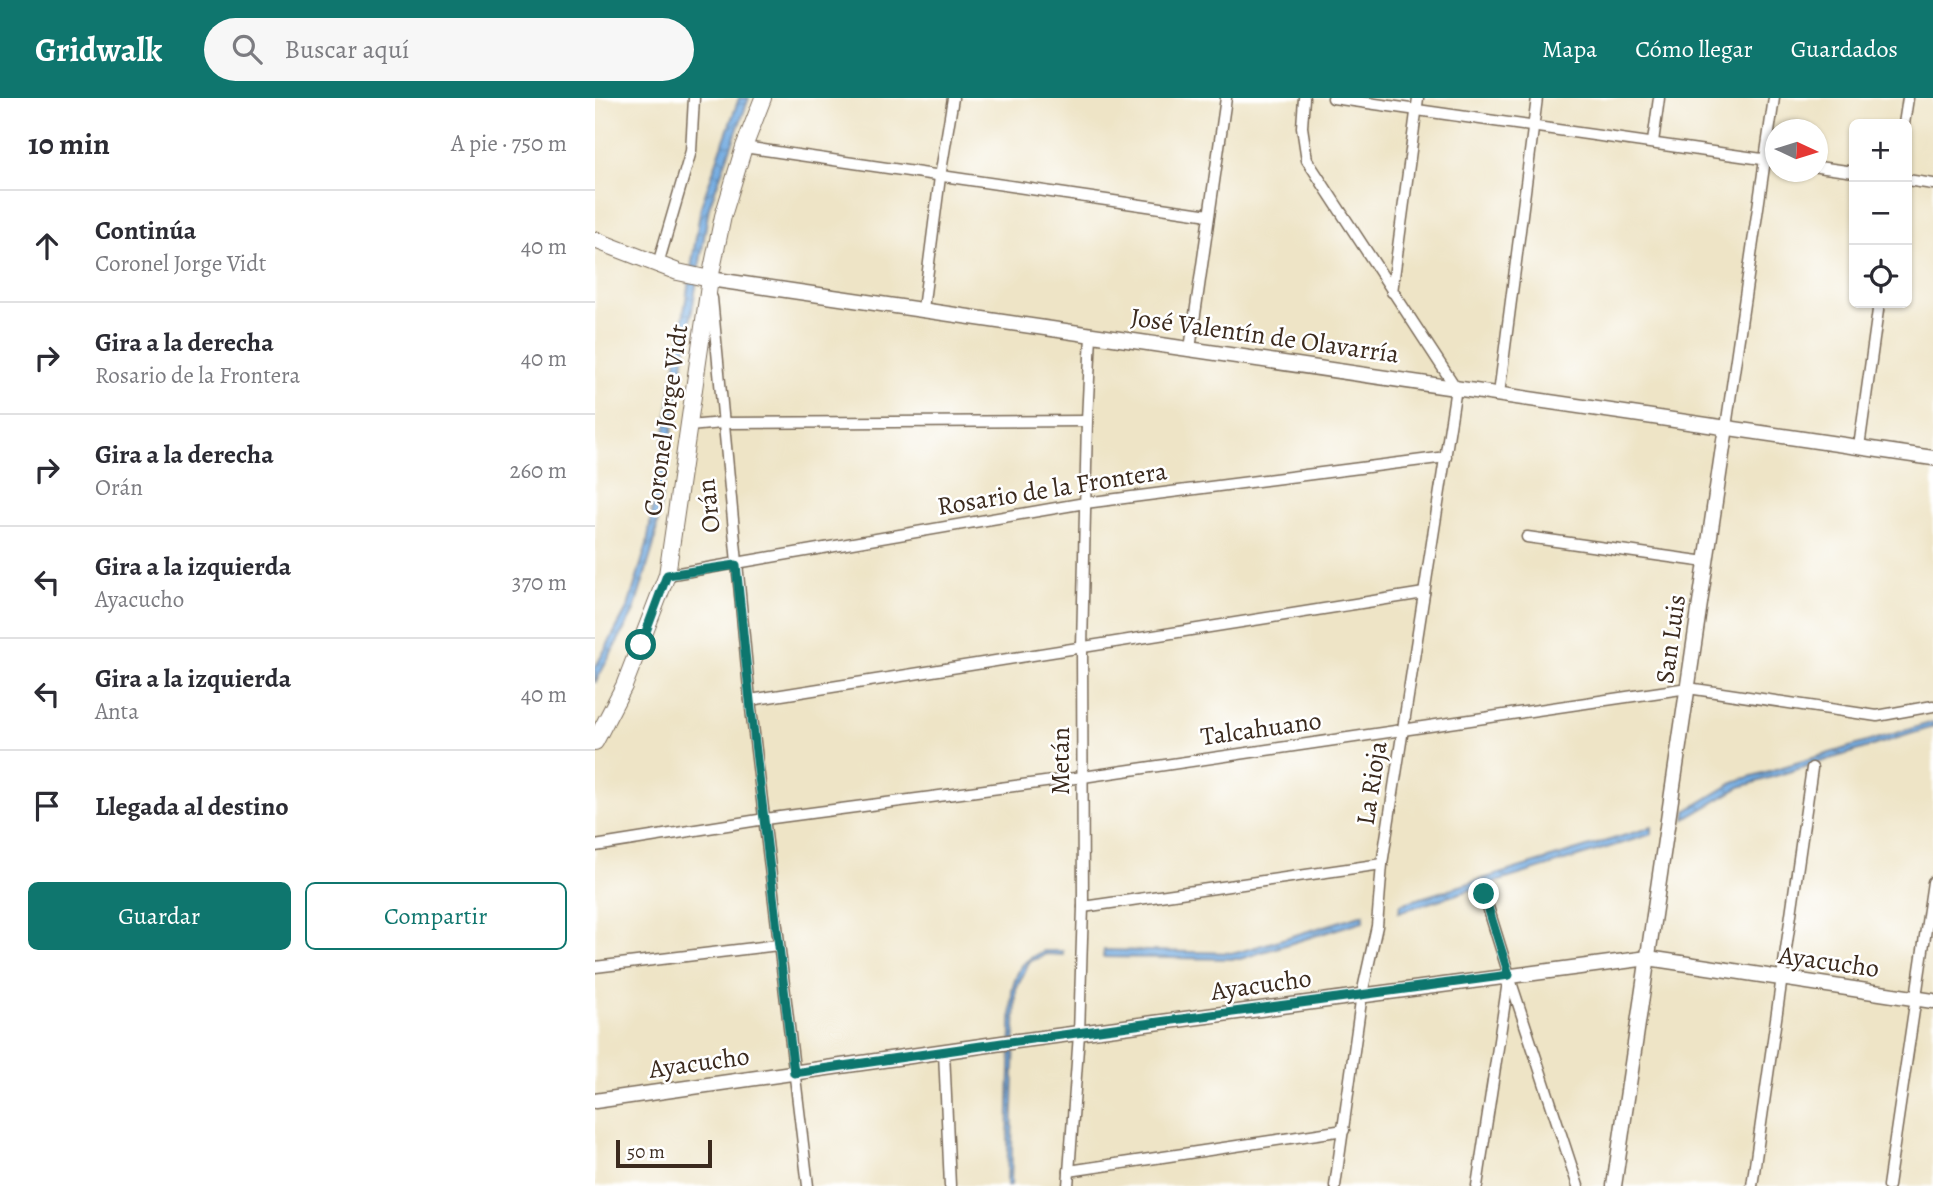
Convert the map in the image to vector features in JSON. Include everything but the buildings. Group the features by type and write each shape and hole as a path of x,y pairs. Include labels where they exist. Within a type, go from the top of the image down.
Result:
{"main road":[{"name":"Coronel Jorge Vidt","path":"595,742 624,686 667,575 689,426 706,278 744,147 763,98"},
{"name":"José Valentín de Olavarría","path":"595,240 678,272 706,278"}],"street":[{"path":"658,264 691,151 694,98"},
{"path":"923,309 953,98"},
{"path":"1190,349 1226,98"},
{"path":"1304,98 1301,127 1307,160 1457,388"},
{"path":"1333,98 1417,104 1533,126 1765,160"},
{"path":"1499,394 1537,98"},
{"path":"1653,142 1659,98"},
{"name":"San Luis","path":"1773,119 1774,98"},
{"path":"1906,119 1908,98"},
{"path":"1392,292 1417,104"},
{"path":"744,147 1209,215"},
{"path":"1828,168 1849,171"},
{"path":"1912,181 1933,184"},
{"name":"San Luis","path":"1614,1186 1726,427 1767,182"},
{"name":"José Valentín de Olavarría","path":"706,278 1933,458"},
{"name":"Orán","path":"706,278 750,701 808,1186"},
{"path":"1859,447 1878,308"},
{"name":"Metán","path":"1069,1186 1079,1034 1083,907 1082,648 1091,335"},
{"name":"La Rioja","path":"1335,1186 1362,994 1377,926 1382,864 1402,730 1457,388"},
{"path":"689,426 722,423 1087,421"},
{"name":"Rosario de la Frontera","path":"667,575 1085,503 1446,457"},
{"path":"1527,537 1706,562"},
{"path":"750,701 1424,593"},
{"name":"Talcahuano","path":"595,846 765,819 1083,777 1688,688 1877,716 1933,706"},
{"path":"1752,1186 1812,768"},
{"path":"1083,907 1382,864"},
{"path":"1888,1186 1933,882"},
{"path":"1484,894 1578,1186"},
{"path":"595,967 778,945"},
{"name":"Ayacucho","path":"595,1101 1362,994 1648,958 1933,1001"},
{"path":"1477,1186 1509,975"},
{"path":"944,1052 950,1186"},
{"path":"1069,1171 1344,1130"}],"water":[{"path":"739,98 749,98 709,207 654,544 634,611 595,683 595,668 628,607 647,544 701,206"},
{"path":"1933,722 1933,727 1740,787 1685,819 1686,811 1736,781"},
{"path":"1652,827 1652,834 1399,912 1401,904"},
{"path":"1364,914 1363,921 1240,959 1103,957 1104,950 1236,953"},
{"path":"1044,951 1063,951 1063,955 1046,954 1029,962 1016,990 1011,1186 1007,1186 1012,990 1022,965"}],"route":[{"path":"641,645 667,575 736,565 794,1073 1509,975 1484,894"}]}
